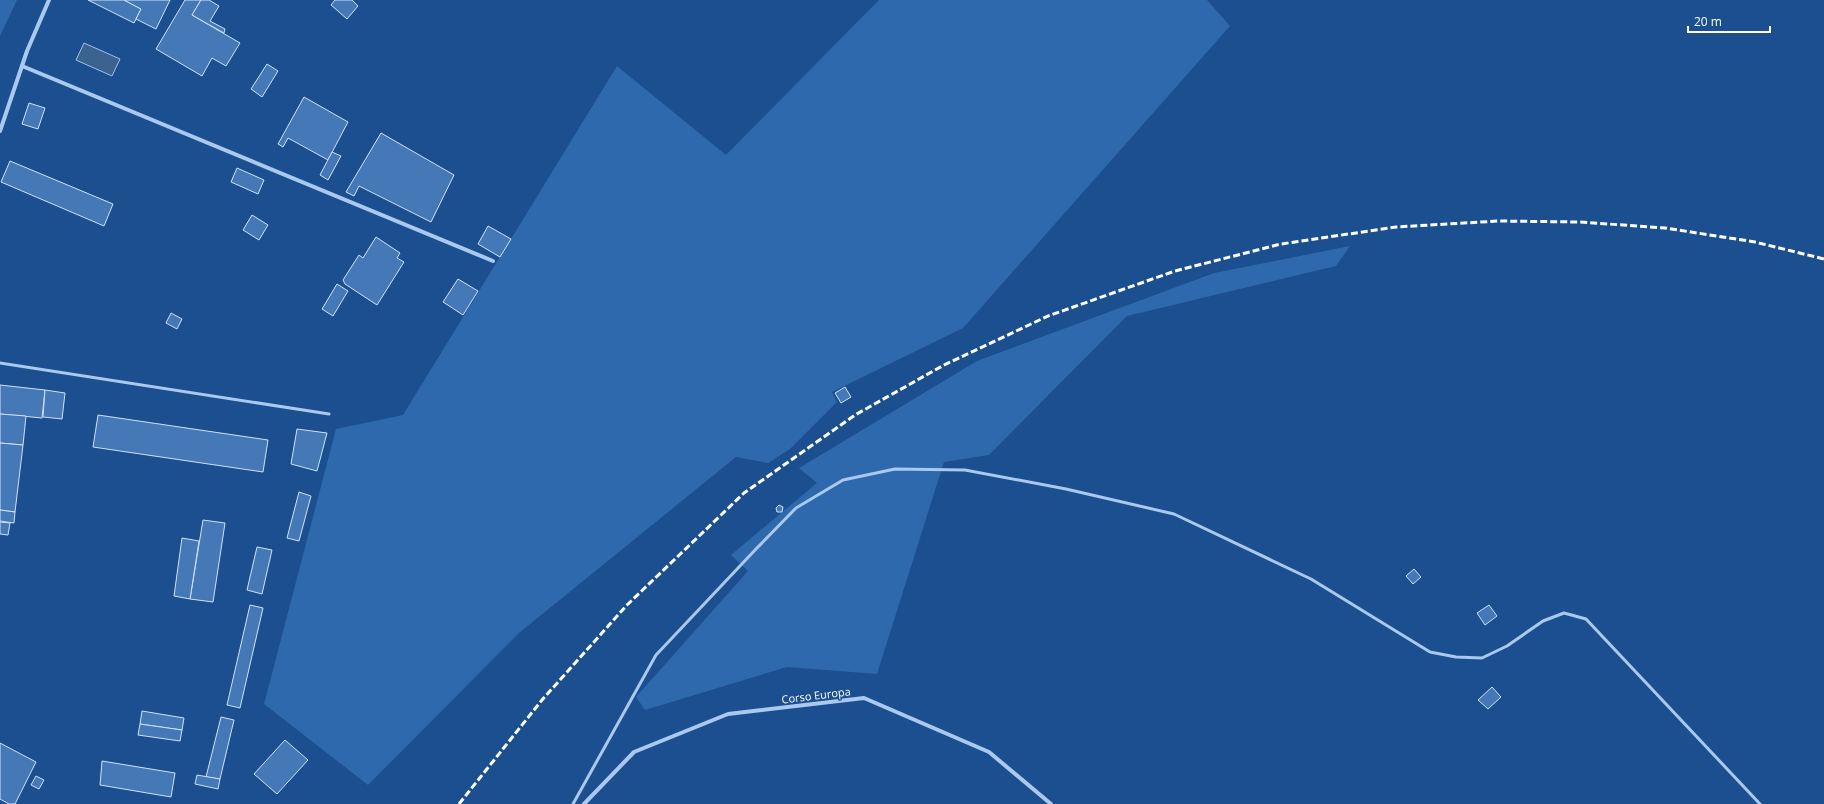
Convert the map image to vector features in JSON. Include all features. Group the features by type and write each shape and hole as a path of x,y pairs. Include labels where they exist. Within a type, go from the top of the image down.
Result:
{"street":[{"path":"0,131 22,66 49,0"},
{"path":"22,66 493,261"},
{"name":"Corso Europa","path":"584,804 634,752 728,714 864,698 989,752 1051,804"}],"lane":[{"path":"0,363 329,414"},
{"path":"573,804 656,655 756,549 796,508 843,480 895,469 965,470 1066,489 1174,514 1311,579 1430,652 1456,657 1482,658 1507,646 1543,622 1564,612 1586,619 1760,804"}],"shaded area":[{"path":"0,0 17,0 0,36"},
{"path":"879,0 1207,0 1230,26 963,328 832,392 837,402 790,449 768,463 736,457 519,633 368,785 264,704 336,429 403,415 617,66 726,155"},
{"path":"84,43 120,59 112,76 76,60"},
{"path":"1350,246 1336,266 1127,316 989,455 944,462 877,674 787,667 645,710 636,697 748,571 731,555 817,483 799,468 977,361 1214,273"}],"building":[{"path":"88,0 124,0 141,9 134,23"},
{"path":"124,0 170,0 156,29 136,19 141,9"},
{"path":"185,0 201,0 192,15 240,43 226,66 212,58 202,76 156,49"},
{"path":"201,0 209,0 219,6 210,21 225,29 224,33 192,15"},
{"path":"335,0 352,0 358,6 347,19 331,5"},
{"path":"267,64 278,71 262,97 251,89"},
{"path":"304,97 348,122 328,160 288,138 283,147 278,144"},
{"path":"29,103 45,108 38,129 22,124"},
{"path":"381,133 454,175 431,222 359,186 354,196 346,192"},
{"path":"332,152 341,156 328,180 320,175"},
{"path":"10,161 113,204 104,226 1,182"},
{"path":"237,168 264,180 258,194 231,182"},
{"path":"252,215 268,225 259,240 243,230"},
{"path":"488,226 511,239 500,257 478,244"},
{"path":"376,237 400,253 397,258 404,262 377,305 345,284 343,280 359,255 363,258"},
{"path":"458,279 478,291 463,315 443,302"},
{"path":"337,284 348,291 333,316 322,309"},
{"path":"171,313 182,319 177,329 166,323"},
{"path":"0,385 45,390 42,418 0,414"},
{"path":"845,387 851,397 841,403 835,393"},
{"path":"45,390 65,393 62,419 43,417"},
{"path":"0,414 26,416 23,445 0,443"},
{"path":"98,415 268,440 263,472 93,447"},
{"path":"297,429 327,433 317,471 291,464"},
{"path":"0,443 23,445 15,512 0,510"},
{"path":"299,492 311,496 299,541 287,538"},
{"path":"779,505 783,507 782,512 777,512 776,508"},
{"path":"0,510 15,512 14,523 0,521"},
{"path":"203,520 225,523 213,602 190,599"},
{"path":"0,522 10,523 8,535 0,534"},
{"path":"182,538 199,541 190,599 174,596"},
{"path":"257,547 272,550 262,594 247,590"},
{"path":"1414,569 1421,577 1413,584 1406,576"},
{"path":"250,605 263,608 240,708 227,705"},
{"path":"1489,605 1497,616 1485,625 1477,613"},
{"path":"1492,687 1501,697 1488,709 1478,700"},
{"path":"142,711 184,718 182,730 140,724"},
{"path":"221,717 234,720 220,779 206,777"},
{"path":"140,724 182,730 180,741 138,735"},
{"path":"285,740 308,760 277,794 254,774"},
{"path":"0,743 36,762 15,804 9,804 0,799"},
{"path":"102,761 175,773 171,797 100,785"},
{"path":"197,775 220,779 218,789 195,784"},
{"path":"36,776 44,780 39,789 31,785"}],"railway":[{"path":"459,804 542,700 627,605 744,493 855,415 944,365 1048,316 1175,271 1281,244 1396,227 1498,221 1580,222 1665,228 1755,242 1824,259"}]}
